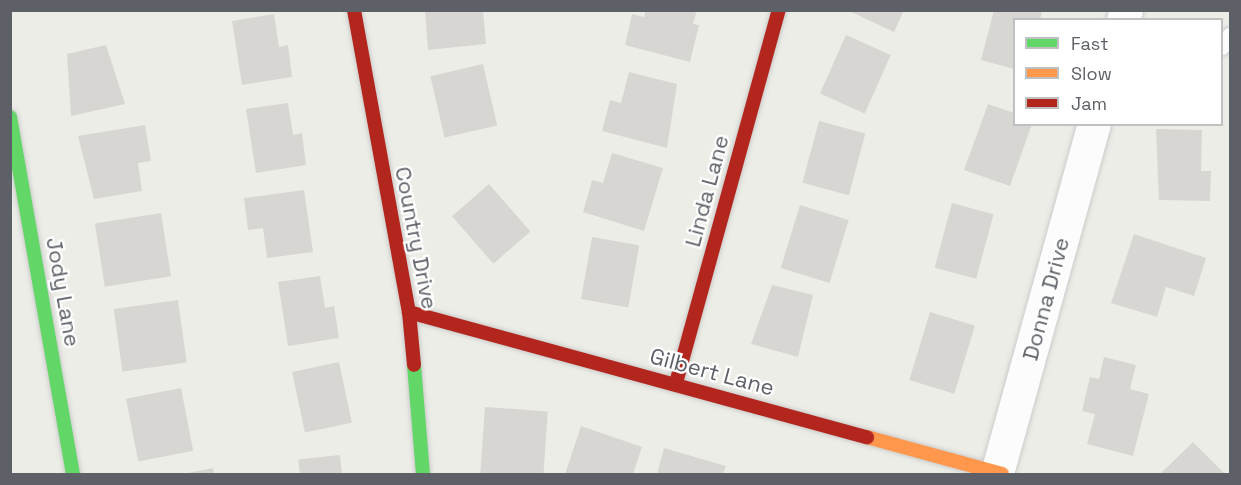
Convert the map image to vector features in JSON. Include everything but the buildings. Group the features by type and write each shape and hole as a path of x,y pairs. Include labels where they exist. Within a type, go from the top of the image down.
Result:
{"street":[{"name":"Country Drive","path":"354,10 409,312 423,474"},
{"name":"Linda Lane","path":"676,383 779,10"},
{"name":"Jody Lane","path":"10,117 73,474"},
{"name":"Donna Drive","path":"1000,474 1093,126"},
{"name":"Gilbert Lane","path":"409,312 676,383 1000,474"}],"traffic: fast":[{"path":"10,117 73,474"},
{"path":"414,365 423,474"}],"traffic: slow":[{"path":"867,437 1002,474"}],"traffic: jam":[{"path":"354,10 409,312 414,365"},
{"path":"676,383 779,10"},
{"path":"409,312 867,437"}]}
